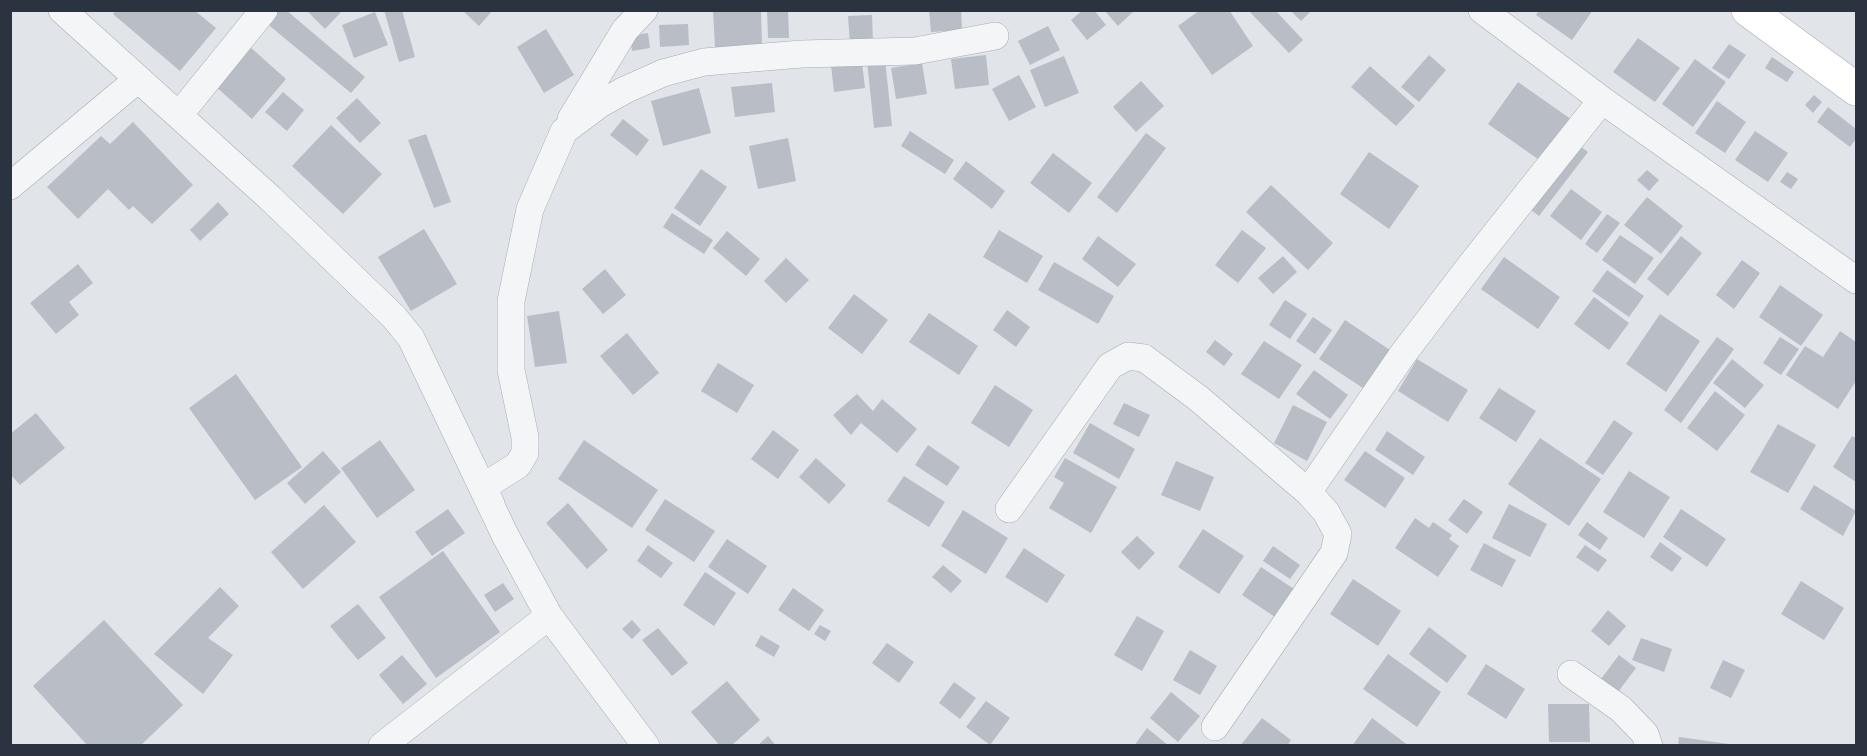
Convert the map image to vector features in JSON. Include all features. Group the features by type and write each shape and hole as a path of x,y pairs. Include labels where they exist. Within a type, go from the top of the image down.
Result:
{"main road":[{"path":"1748,10 1857,89"}],"street":[{"path":"62,10 179,114 378,299 411,338 505,535 549,616 646,746"},
{"path":"179,114 264,10"},
{"path":"505,535 483,487 518,465 525,453 525,437 511,370 511,301 530,209 564,131 625,30 644,10"},
{"path":"1482,10 1602,100 1857,280"},
{"path":"564,131 600,104 625,90 663,73 704,62 802,54 915,51 995,36"},
{"path":"10,186 138,79"},
{"path":"1308,492 1410,345 1602,100"},
{"path":"1009,509 1110,366 1128,356 1144,358 1198,398 1308,492 1326,512 1338,534 1334,553 1215,727"},
{"path":"382,746 549,616"},
{"path":"1571,674 1621,709 1645,734 1649,746"}],"building":[{"path":"116,10 194,10 216,28 180,71 113,14"},
{"path":"274,10 286,10 365,77 351,93 265,22"},
{"path":"306,10 343,10 325,29"},
{"path":"384,10 402,10 415,57 399,62"},
{"path":"462,10 493,10 479,26"},
{"path":"713,10 761,10 762,46 715,48"},
{"path":"767,10 788,10 789,38 768,38"},
{"path":"929,10 961,10 962,30 931,32"},
{"path":"1083,10 1094,10 1106,25 1087,40 1071,20"},
{"path":"1104,10 1135,10 1118,26"},
{"path":"1200,10 1229,10 1253,46 1212,75 1178,26"},
{"path":"1248,10 1275,10 1303,40 1289,53"},
{"path":"1290,10 1312,10 1301,21"},
{"path":"1539,10 1593,10 1572,40 1536,15"},
{"path":"375,12 388,45 354,58 342,25"},
{"path":"872,15 873,42 850,44 848,16"},
{"path":"688,24 689,45 660,47 659,25"},
{"path":"1048,26 1060,50 1030,65 1018,41"},
{"path":"546,29 574,75 544,93 517,47"},
{"path":"648,33 650,48 632,51 630,36"},
{"path":"1638,38 1680,68 1655,102 1613,72"},
{"path":"1729,44 1746,55 1729,79 1712,68"},
{"path":"249,46 286,79 252,119 214,85"},
{"path":"986,55 989,85 955,89 951,59"},
{"path":"1429,55 1446,70 1419,102 1401,87"},
{"path":"1064,56 1079,93 1045,107 1030,70"},
{"path":"1772,57 1794,72 1787,82 1765,68"},
{"path":"885,59 892,126 874,128 867,61"},
{"path":"1695,59 1726,82 1693,127 1662,104"},
{"path":"862,62 865,88 834,92 831,65"},
{"path":"922,63 927,94 896,99 891,68"},
{"path":"1370,66 1415,106 1396,126 1351,87"},
{"path":"1019,75 1036,107 1009,121 992,89"},
{"path":"1141,81 1164,106 1136,132 1113,107"},
{"path":"1518,82 1575,122 1545,164 1488,124"},
{"path":"772,83 775,112 735,117 731,87"},
{"path":"699,88 711,133 663,146 651,101"},
{"path":"283,92 304,110 287,131 265,112"},
{"path":"1814,95 1822,102 1813,113 1805,105"},
{"path":"357,98 381,123 360,143 336,118"},
{"path":"1717,101 1746,122 1725,153 1695,133"},
{"path":"1828,107 1856,129 1856,139 1850,147 1817,122"},
{"path":"623,119 649,140 637,156 610,135"},
{"path":"133,122 193,185 152,224 133,206 129,210 108,189 78,219 47,187 101,136 110,144"},
{"path":"331,125 382,174 343,214 292,166"},
{"path":"910,131 954,160 945,174 901,146"},
{"path":"1755,131 1788,153 1768,182 1735,160"},
{"path":"1146,133 1166,148 1117,213 1097,197"},
{"path":"426,134 451,202 434,208 408,140"},
{"path":"788,138 796,181 758,189 749,146"},
{"path":"1576,143 1588,152 1539,216 1527,207"},
{"path":"1369,152 1419,186 1389,229 1340,194"},
{"path":"1053,153 1092,183 1069,213 1030,183"},
{"path":"966,161 1005,191 992,209 953,179"},
{"path":"701,169 727,187 700,226 674,208"},
{"path":"1647,170 1659,180 1649,191 1637,180"},
{"path":"1787,172 1798,179 1791,189 1780,182"},
{"path":"1271,185 1333,243 1308,270 1246,212"},
{"path":"1571,189 1602,212 1581,240 1550,216"},
{"path":"1647,197 1683,226 1661,254 1624,225"},
{"path":"218,202 229,214 200,241 190,230"},
{"path":"672,213 713,240 704,254 663,227"},
{"path":"1607,214 1620,223 1597,253 1585,244"},
{"path":"424,229 457,284 411,311 378,257"},
{"path":"999,230 1043,256 1027,283 983,257"},
{"path":"1242,230 1266,248 1238,283 1215,265"},
{"path":"727,231 760,259 746,276 713,248"},
{"path":"1620,235 1654,258 1635,284 1602,260"},
{"path":"1098,236 1136,264 1118,287 1082,259"},
{"path":"1681,236 1702,253 1668,296 1647,279"},
{"path":"1283,256 1297,272 1273,294 1258,278"},
{"path":"1504,257 1560,297 1538,329 1481,289"},
{"path":"786,258 809,280 786,303 764,281"},
{"path":"1742,260 1760,273 1734,309 1716,295"},
{"path":"1054,262 1114,296 1098,324 1038,290"},
{"path":"78,264 93,283 69,302 79,315 56,334 30,303"},
{"path":"605,269 626,295 603,314 582,289"},
{"path":"1607,270 1644,296 1629,317 1592,291"},
{"path":"1780,285 1823,315 1801,346 1759,317"},
{"path":"854,294 888,320 862,354 828,328"},
{"path":"1594,297 1629,323 1609,350 1574,324"},
{"path":"1285,300 1307,314 1290,339 1269,325"},
{"path":"1007,310 1030,327 1016,347 993,330"},
{"path":"559,311 567,363 535,367 527,316"},
{"path":"929,313 978,346 959,375 909,342"},
{"path":"1660,314 1700,341 1666,392 1626,364"},
{"path":"1313,317 1332,330 1315,354 1296,341"},
{"path":"1345,320 1393,352 1366,390 1319,359"},
{"path":"1840,331 1856,342 1856,381 1838,409 1786,375 1805,346 1823,357"},
{"path":"627,333 659,373 633,395 600,356"},
{"path":"1717,337 1734,349 1681,423 1664,410"},
{"path":"1780,337 1799,349 1781,375 1763,363"},
{"path":"1215,340 1233,354 1224,366 1206,352"},
{"path":"1264,341 1302,365 1279,399 1241,374"},
{"path":"1417,359 1468,390 1448,422 1398,391"},
{"path":"1732,359 1764,385 1745,408 1713,383"},
{"path":"718,363 754,385 737,413 701,391"},
{"path":"1314,370 1348,395 1330,419 1296,394"},
{"path":"236,374 302,467 255,500 189,408"},
{"path":"995,385 1033,410 1009,447 971,423"},
{"path":"1499,388 1536,411 1516,442 1479,418"},
{"path":"1715,391 1745,415 1717,451 1687,428"},
{"path":"857,394 873,411 882,399 917,429 897,453 861,423 851,435 833,415"},
{"path":"1124,403 1150,415 1139,437 1113,424"},
{"path":"1293,405 1327,422 1307,461 1274,443"},
{"path":"36,413 65,448 20,485 10,474 10,434"},
{"path":"1614,420 1633,433 1603,475 1585,463"},
{"path":"1090,423 1135,449 1119,479 1073,453"},
{"path":"1778,424 1816,445 1788,493 1750,472"},
{"path":"773,430 799,450 778,479 751,459"},
{"path":"1387,431 1425,457 1413,475 1375,450"},
{"path":"1852,436 1856,438 1856,482 1833,467"},
{"path":"1540,438 1601,479 1569,526 1508,484"},
{"path":"380,440 415,490 377,518 341,468"},
{"path":"584,440 658,490 632,528 558,479"},
{"path":"928,445 960,467 947,486 915,465"},
{"path":"323,451 341,472 305,504 287,483"},
{"path":"1365,451 1405,478 1385,508 1344,480"},
{"path":"816,458 846,485 829,504 799,477"},
{"path":"1065,458 1117,487 1091,533 1049,508 1064,483 1054,477"},
{"path":"1176,461 1214,477 1200,511 1161,495"},
{"path":"1629,471 1670,497 1644,538 1603,512"},
{"path":"904,476 945,502 929,527 887,501"},
{"path":"1814,485 1856,511 1843,536 1800,509"},
{"path":"665,499 715,531 694,562 645,530"},
{"path":"1464,499 1483,512 1467,534 1448,520"},
{"path":"568,503 608,550 587,569 546,523"},
{"path":"1509,504 1547,524 1530,557 1492,538"},
{"path":"324,505 356,542 303,589 271,552"},
{"path":"448,509 465,533 432,556 415,532"},
{"path":"1681,509 1726,539 1707,567 1663,537"},
{"path":"963,510 1008,538 986,574 941,546"},
{"path":"1415,518 1429,528 1433,522 1452,535 1449,539 1459,546 1438,577 1395,548"},
{"path":"1587,522 1608,538 1600,550 1578,535"},
{"path":"1203,529 1244,556 1219,594 1178,567"},
{"path":"1137,536 1155,553 1139,570 1121,552"},
{"path":"727,539 767,566 748,594 708,567"},
{"path":"1660,542 1682,558 1672,572 1650,557"},
{"path":"1484,543 1516,560 1502,587 1470,570"},
{"path":"648,545 673,563 661,578 637,561"},
{"path":"1585,545 1607,560 1598,572 1576,557"},
{"path":"1273,546 1300,565 1290,579 1263,561"},
{"path":"1024,548 1065,575 1047,603 1005,577"},
{"path":"443,551 500,632 436,678 379,597"},
{"path":"943,565 962,581 951,593 932,577"},
{"path":"1261,567 1294,589 1275,617 1242,595"},
{"path":"705,572 736,593 714,626 683,605"},
{"path":"1353,579 1401,611 1378,646 1330,614"},
{"path":"1801,581 1844,608 1824,640 1781,614"},
{"path":"503,583 514,599 495,612 484,595"},
{"path":"220,587 239,606 208,638 233,655 203,694 154,654"},
{"path":"793,588 824,610 809,631 778,610"},
{"path":"358,604 386,638 358,660 330,626"},
{"path":"1608,610 1626,626 1609,646 1591,631"},
{"path":"1137,616 1164,631 1142,671 1114,655"},
{"path":"104,620 183,705 140,746 88,746 33,686"},
{"path":"632,620 641,630 632,639 622,629"},
{"path":"820,625 831,631 825,641 814,634"},
{"path":"1429,627 1467,656 1447,683 1409,654"},
{"path":"658,628 688,663 672,676 642,640"},
{"path":"761,635 780,646 774,657 755,646"},
{"path":"1641,638 1672,649 1664,672 1632,660"},
{"path":"887,643 914,662 899,683 872,663"},
{"path":"1190,650 1217,666 1200,695 1173,680"},
{"path":"1388,654 1441,692 1417,727 1363,689"},
{"path":"402,655 427,684 403,704 379,675"},
{"path":"1619,655 1636,668 1618,692 1601,679"},
{"path":"1723,660 1745,670 1731,698 1710,688"},
{"path":"1486,664 1525,689 1506,719 1467,694"},
{"path":"727,681 760,720 731,746 720,746 691,712"},
{"path":"954,682 976,698 960,719 939,703"},
{"path":"1171,692 1200,716 1178,742 1150,718"},
{"path":"986,701 1010,718 990,745 966,727"},
{"path":"1548,704 1589,704 1590,742 1549,742"},
{"path":"1262,718 1291,740 1287,746 1240,746"},
{"path":"1372,718 1409,746 1352,746"},
{"path":"1147,728 1169,746 1134,746"},
{"path":"768,736 776,746 757,746"},
{"path":"1679,737 1729,744 1729,746 1678,746"}]}
